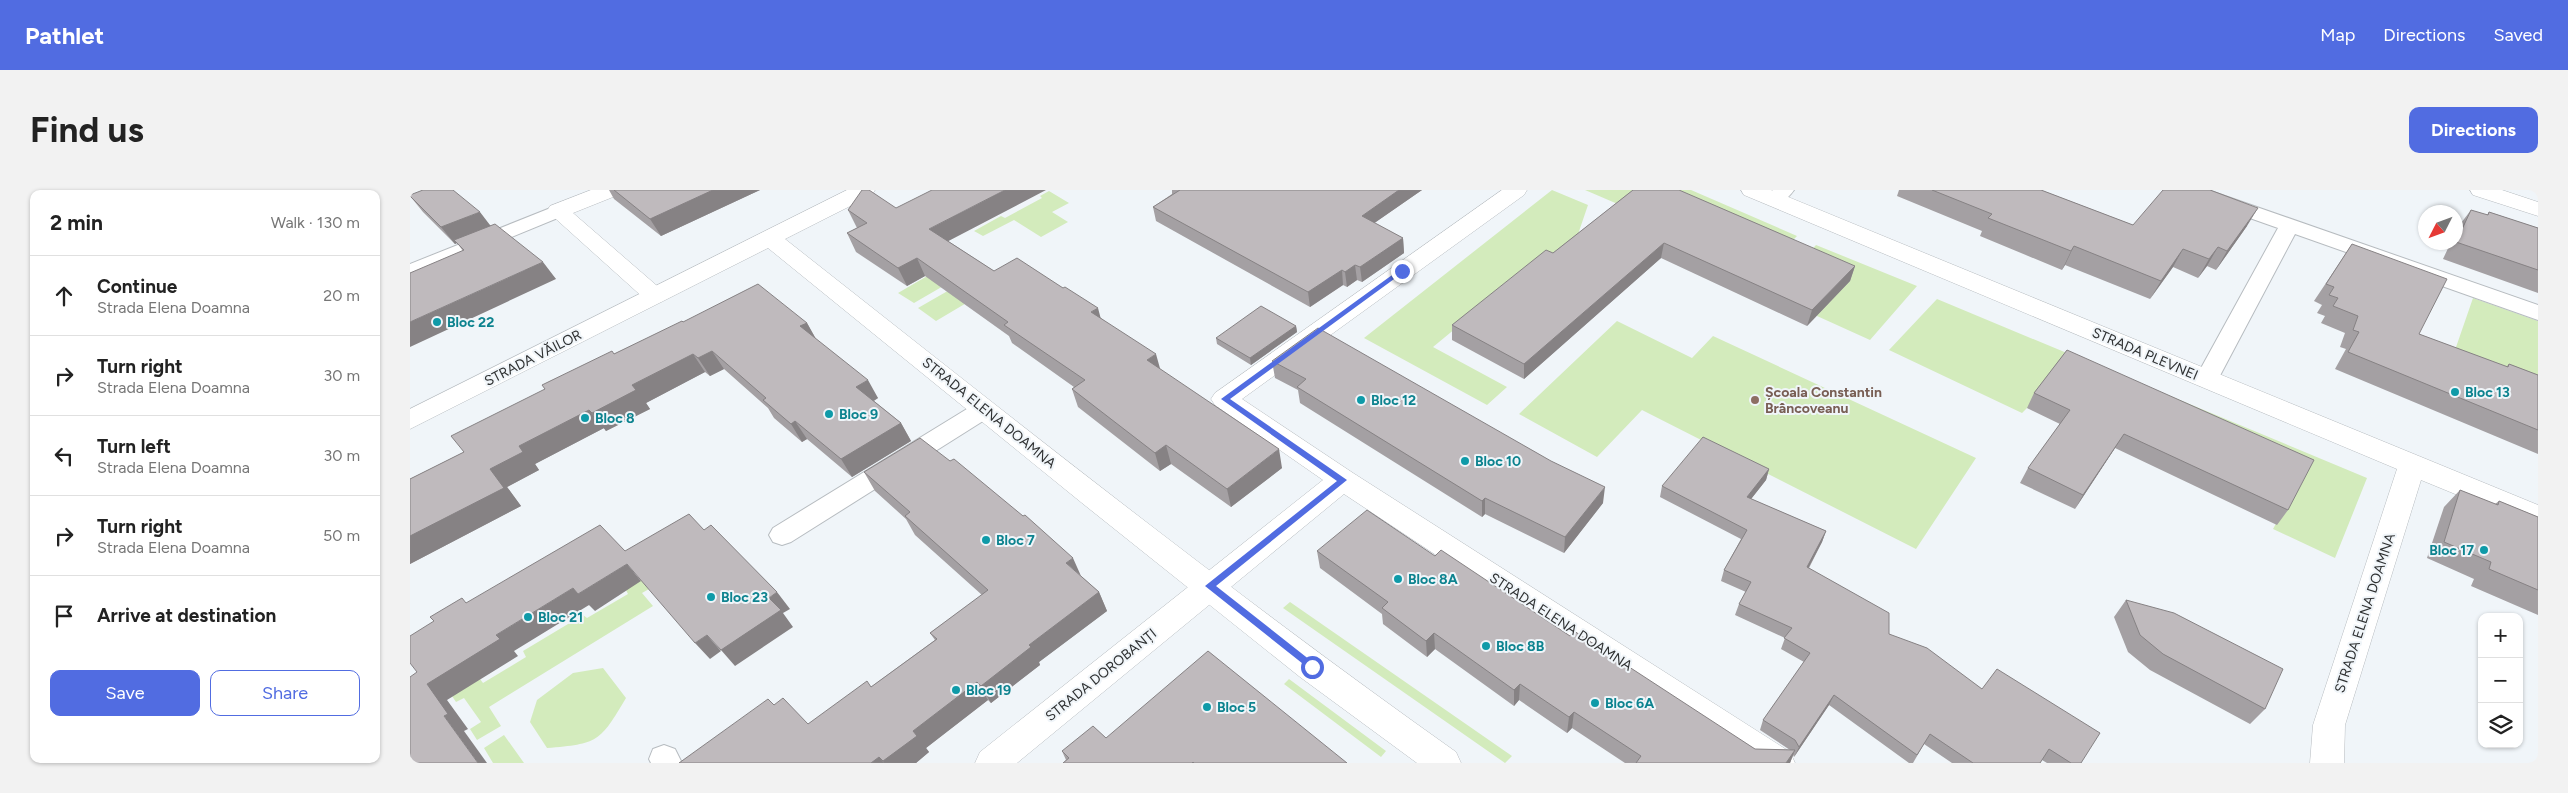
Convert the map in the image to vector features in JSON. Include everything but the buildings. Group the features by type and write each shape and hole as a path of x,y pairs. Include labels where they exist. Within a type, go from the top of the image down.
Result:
{"street":[{"path":"610,190 558,211 655,296"},
{"name":"STRADA VĂILOR","path":"410,420 864,190"},
{"name":"STRADA ELENA DOAMNA","path":"1516,190 1224,399 1343,480 1778,763"},
{"path":"2481,190 2538,209"},
{"name":"STRADA PLEVNEI","path":"1770,193 2207,379 2538,517"},
{"name":"STRADA ELENA DOAMNA","path":"770,238 887,330 983,410 1312,667 1444,763"},
{"name":"STRADA ELENA DOAMNA","path":"2327,763 2329,725 2412,464"},
{"path":"1209,586 1343,480"},
{"name":"STRADA DOROBANȚI","path":"992,763 1209,586"}],"lane":[{"path":"2189,190 2538,313"},
{"path":"410,272 558,211"},
{"path":"2207,379 2289,226"},
{"path":"782,535 983,410"}],"green space":[{"path":"1552,190 1588,205 1574,246 1553,263 1541,258 1433,347 1507,387 1487,405 1364,338"},
{"path":"1585,190 1691,190 1797,236 1782,251 1627,208"},
{"path":"1049,191 1069,203 1052,212 1068,222 1041,237 1014,220 983,236 974,231 1001,216 1005,218 1042,198 1040,196"},
{"path":"1816,245 1917,286 1870,340 1817,316 1802,260"},
{"path":"948,264 964,274 914,303 898,293"},
{"path":"972,277 985,292 936,321 918,308"},
{"path":"2473,298 2538,321 2538,384 2454,353"},
{"path":"1937,299 2367,478 2335,558 2273,529 2303,474 2027,408 2022,413 1889,350"},
{"path":"1617,321 1692,358 1713,336 1976,458 1916,549 1642,410 1597,457 1519,414"},
{"path":"641,579 649,589 642,593 653,606 489,707 501,726 477,740 470,729 481,722 464,698 456,702 452,696 480,679 483,683 526,657 523,651 583,615 587,618 628,594 625,588"},
{"path":"1290,602 1512,756 1505,763 1283,608"},
{"path":"603,668 626,698 610,724 596,738 588,742 547,748 530,722 537,700 573,673"},
{"path":"1289,679 1386,751 1381,757 1284,684"},
{"path":"504,735 524,763 493,763 484,748"}],"place":[{"name":"Bloc 22","path":"437,322"},
{"name":"Bloc 13","path":"2455,392"},
{"name":"Bloc 12","path":"1361,400"},
{"name":"Școala Constantin Brâncoveanu","path":"1755,400"},
{"name":"Bloc 9","path":"829,414"},
{"name":"Bloc 8","path":"585,418"},
{"name":"Bloc 10","path":"1465,461"},
{"name":"Bloc 7","path":"986,540"},
{"name":"Bloc 17","path":"2484,550"},
{"name":"Bloc 8A","path":"1398,579"},
{"name":"Bloc 23","path":"711,597"},
{"name":"Bloc 21","path":"528,617"},
{"name":"Bloc 8B","path":"1486,646"},
{"name":"Bloc 19","path":"956,690"},
{"name":"Bloc 6A","path":"1595,703"},
{"name":"Bloc 5","path":"1207,707"}],"route":[{"path":"1312,667 1209,586 1343,480 1224,399 1402,271"}]}
